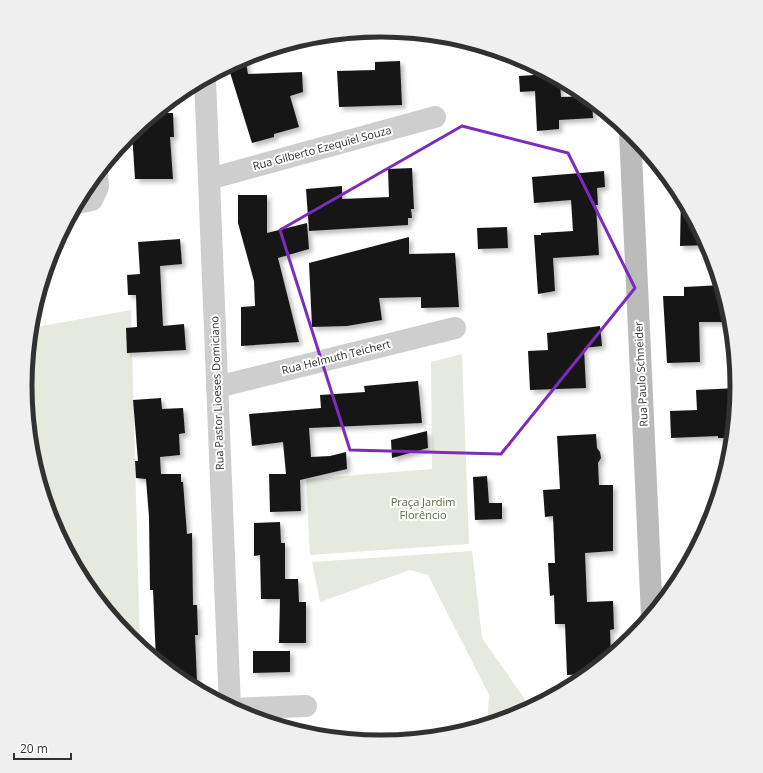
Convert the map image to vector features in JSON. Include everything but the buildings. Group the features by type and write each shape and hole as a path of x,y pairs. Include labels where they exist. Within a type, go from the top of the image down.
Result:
{"street":[{"name":"Rua Pastor Lioeses Domiciano","path":"205,85 231,702"},
{"name":"Rua Gilberto Ezequiel Souza","path":"209,179 435,117"},
{"name":"Rua Paulo Schneider","path":"630,141 652,608"},
{"path":"85,201 92,200 98,187 98,183"},
{"name":"Rua Helmuth Teichert","path":"217,386 454,328"},
{"path":"245,708 306,706"}],"highlighted area":[{"path":"462,126 568,153 635,288 501,454 350,450 280,230"}],"green space":[{"path":"131,310 140,639 119,617 91,581 68,541 51,499 39,455 33,409 33,364 37,327"},
{"name":"Praça Jardim Florêncio","path":"462,354 469,544 310,555 306,479 432,469 431,362"},
{"path":"472,551 482,638 526,701 535,701 487,719 489,695 428,575 410,570 320,602 312,562"}]}
